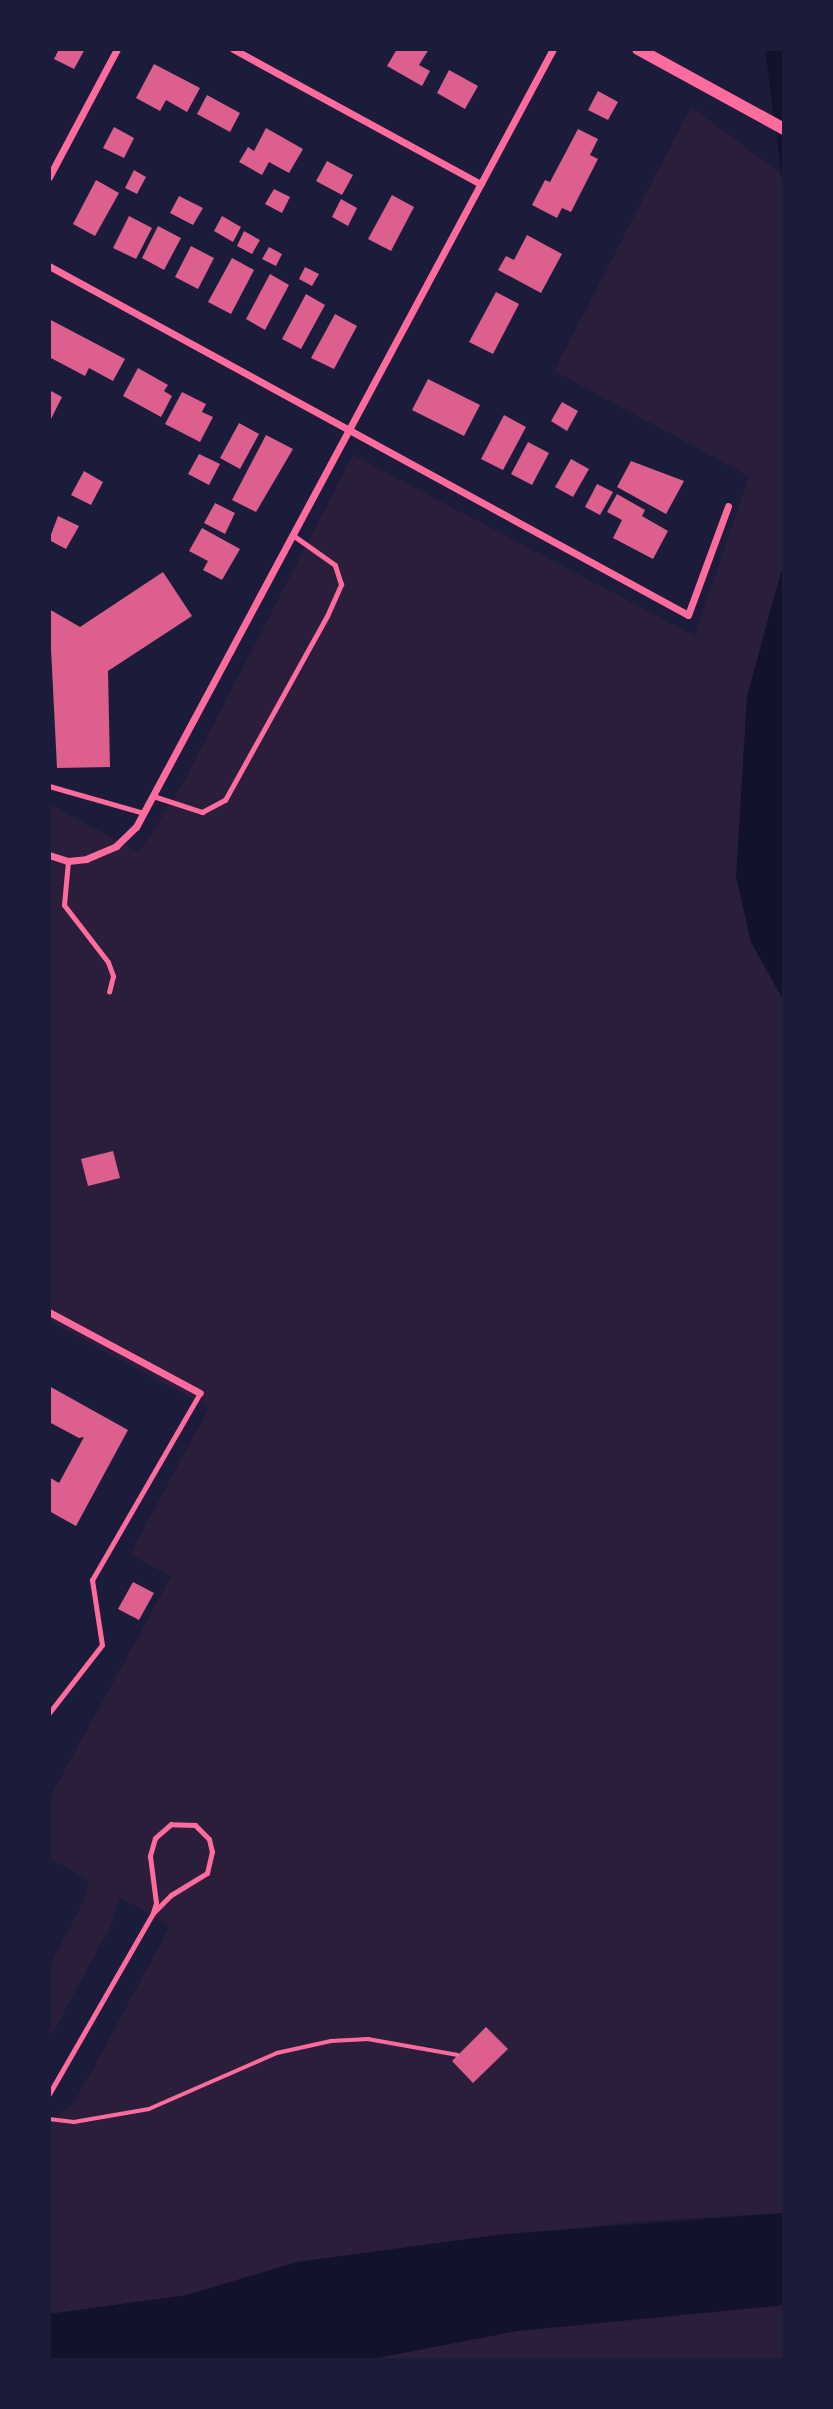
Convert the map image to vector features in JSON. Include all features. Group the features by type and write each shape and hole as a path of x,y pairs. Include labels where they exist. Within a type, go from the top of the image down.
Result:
{"street":[{"path":"49,177 117,49"},
{"path":"233,49 481,184"},
{"path":"49,855 68,861 116,846 144,813 352,429 553,49"},
{"path":"638,49 784,128"},
{"path":"49,266 352,429 688,615 728,506"},
{"path":"49,1312 200,1393"}],"lane":[{"path":"153,796 202,812 225,800 327,617 341,584 335,565 294,536"},
{"path":"49,786 144,813"},
{"path":"68,861 64,905 108,962 113,976 109,992"},
{"path":"49,1713 102,1645 92,1580 200,1393"},
{"path":"49,2094 62,2078 153,1913 171,1895 207,1873 212,1852 209,1839 195,1825 171,1824 155,1838 150,1856 153,1913"}],"path":[{"path":"49,2119 74,2122 149,2109 277,2053 331,2041 368,2039 458,2055"}],"shaded area":[{"path":"765,49 784,49 784,195 770,87"},
{"path":"691,107 781,174 784,195 784,563 761,641 751,942 784,1001 784,2213 639,2221 297,2262 187,2295 49,2314 49,2122 72,2104 86,2082 170,1926 119,1897 112,1923 49,2040 49,1967 84,1900 88,1880 49,1858 49,1799 171,1577 130,1554 209,1408 49,1321 49,804 139,852 180,789 353,455 695,636 749,476 554,371"},
{"path":"784,563 784,1001 751,942 736,876 747,696"},
{"path":"784,2213 784,2305 517,2331 367,2360 49,2360 49,2314 187,2295 297,2262 504,2234"},
{"path":"784,2305 784,2360 367,2360 517,2331"}],"building":[{"path":"59,49 85,49 74,69 54,59"},
{"path":"397,49 429,49 419,65 430,71 422,86 387,66"},
{"path":"154,64 200,88 187,112 166,100 160,111 136,98"},
{"path":"449,70 478,86 465,109 437,93"},
{"path":"598,91 618,102 608,120 588,110"},
{"path":"207,95 240,113 230,132 197,114"},
{"path":"114,127 134,138 124,158 103,148"},
{"path":"266,128 303,149 289,173 269,162 262,175 239,162 248,147 254,151"},
{"path":"578,129 598,139 590,155 598,159 571,212 562,208 557,218 532,205 545,180 550,182"},
{"path":"327,161 353,175 342,195 316,181"},
{"path":"134,170 146,177 137,194 125,188"},
{"path":"96,180 119,193 95,236 73,224"},
{"path":"274,189 290,197 282,213 265,204"},
{"path":"392,195 414,207 391,251 368,239"},
{"path":"179,196 203,208 193,225 170,213"},
{"path":"341,199 357,208 348,226 332,217"},
{"path":"129,216 152,228 136,259 113,248"},
{"path":"222,216 241,227 233,242 214,231"},
{"path":"158,226 181,238 164,270 142,258"},
{"path":"244,231 260,240 252,254 237,246"},
{"path":"527,235 562,254 541,293 498,270 506,256 514,260"},
{"path":"191,246 214,258 198,289 175,277"},
{"path":"269,247 282,254 276,266 262,259"},
{"path":"232,258 254,270 231,314 208,302"},
{"path":"305,267 319,274 312,286 299,279"},
{"path":"270,274 289,285 265,330 246,319"},
{"path":"496,292 519,304 493,354 469,342"},
{"path":"306,294 325,305 301,349 282,339"},
{"path":"335,314 357,326 334,369 311,358"},
{"path":"49,319 125,359 113,381 89,368 85,376 49,357"},
{"path":"138,368 168,385 164,391 172,396 161,417 123,396"},
{"path":"428,379 480,405 464,436 412,410"},
{"path":"51,391 62,397 49,423 49,394"},
{"path":"182,392 206,404 202,412 213,417 200,442 165,424"},
{"path":"562,402 578,411 567,431 551,421"},
{"path":"504,415 526,427 503,470 481,459"},
{"path":"239,423 259,434 240,469 220,458"},
{"path":"266,435 293,449 256,512 232,500"},
{"path":"528,442 549,453 532,485 511,474"},
{"path":"199,454 220,464 209,485 188,474"},
{"path":"571,459 589,469 573,497 555,487"},
{"path":"631,461 684,481 666,514 617,487"},
{"path":"84,471 103,482 91,505 71,495"},
{"path":"597,484 613,492 600,515 585,507"},
{"path":"617,494 645,510 642,516 668,531 653,559 613,538 622,520 607,512"},
{"path":"215,503 235,513 225,534 204,523"},
{"path":"58,516 79,526 66,549 49,540"},
{"path":"202,528 240,549 222,580 203,570 208,561 189,551"},
{"path":"163,572 192,616 108,671 110,767 57,768 49,609 80,627"},
{"path":"113,1151 120,1178 88,1186 81,1159"},
{"path":"49,1386 128,1430 76,1526 49,1511 49,1477 59,1483 84,1437 79,1438 49,1422"},
{"path":"133,1582 154,1593 139,1620 118,1609"},
{"path":"486,2027 508,2049 473,2083 452,2061"}]}
